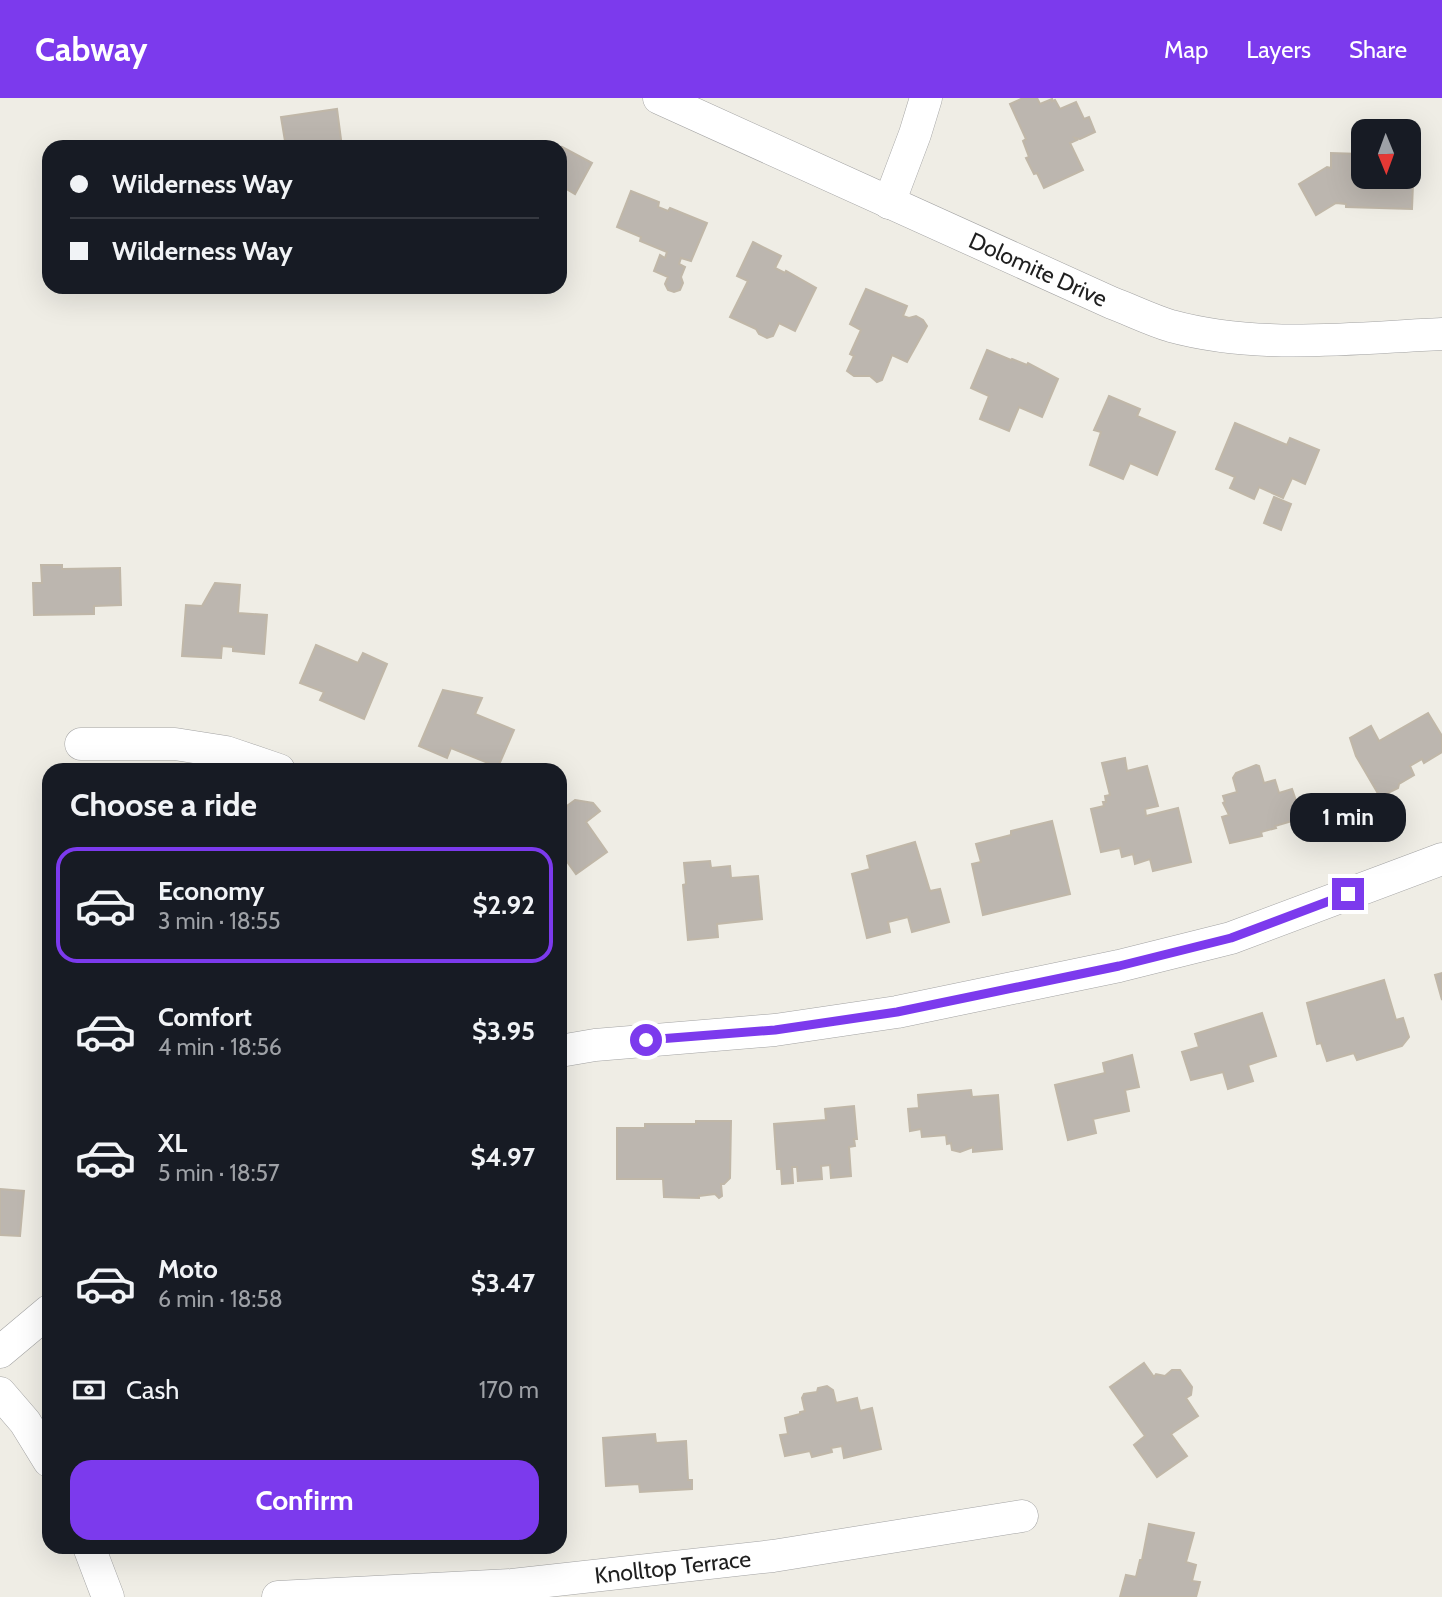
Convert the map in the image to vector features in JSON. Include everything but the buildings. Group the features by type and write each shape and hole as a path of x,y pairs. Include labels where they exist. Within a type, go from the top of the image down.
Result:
{"street":[{"name":"Dolomite Drive","path":"659,98 1112,303 1170,326 1219,335 1285,341 1442,334"},
{"path":"889,203 926,98"},
{"path":"81,744 174,744 226,752 258,763"},
{"path":"567,1050 595,1045 775,1030 897,1012 1119,966 1231,938 1442,859"},
{"path":"0,1352 42,1317"},
{"path":"0,1393 25,1422 42,1450"},
{"name":"Knolltop Terrace","path":"278,1597 512,1585 773,1556 1022,1516"},
{"path":"92,1554 108,1597"}],"route":[{"path":"646,1040 775,1030 897,1012 1119,966 1231,938 1348,894"}]}
